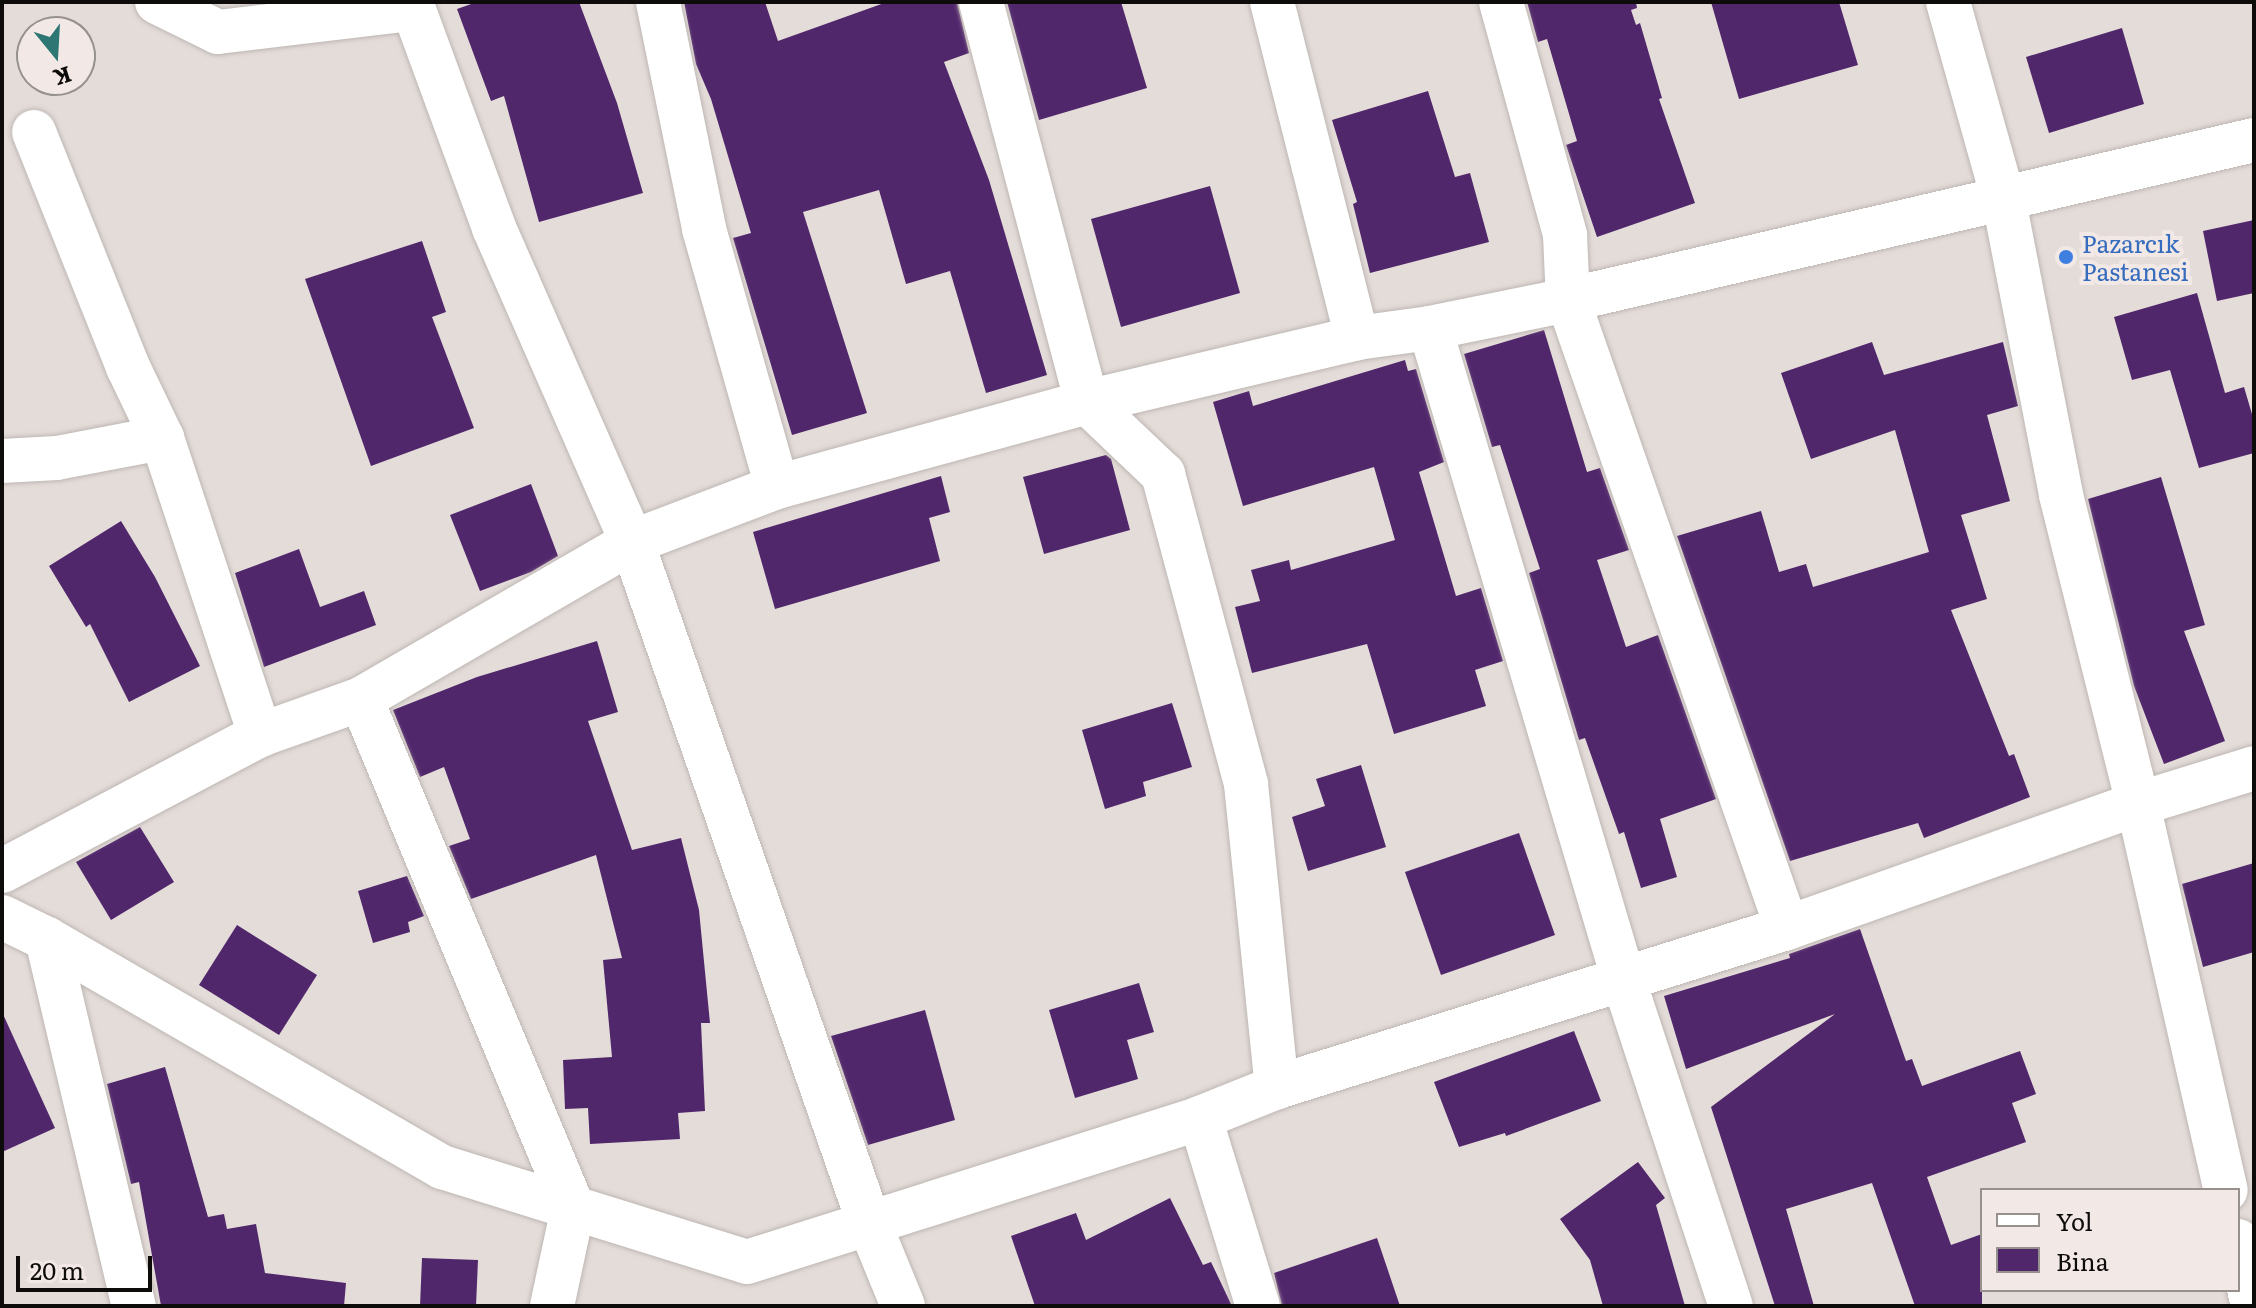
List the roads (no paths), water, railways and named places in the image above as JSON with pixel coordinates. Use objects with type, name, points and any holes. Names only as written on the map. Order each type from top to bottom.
[{"type":"street","points":[[157,2],[218,32],[412,5],[494,228],[632,542],[869,1223],[903,1306]]},
{"type":"street","points":[[658,2],[704,229],[777,487]]},
{"type":"street","points":[[981,2],[1087,402],[1163,474],[1246,784],[1277,1087]]},
{"type":"street","points":[[1272,2],[1357,338]]},
{"type":"street","points":[[1501,2],[1565,235],[1568,300],[1787,928]]},
{"type":"street","points":[[1948,2],[2004,201],[2061,495],[2138,804],[2226,1188]]},
{"type":"street","points":[[34,132],[128,367],[162,438],[260,735]]},
{"type":"street","points":[[2,871],[260,735],[361,699],[632,542],[777,487],[1087,402],[1357,338],[1430,328],[1568,300],[2004,201],[2254,140]]},
{"type":"street","points":[[1430,328],[1624,981],[1731,1306]]},
{"type":"street","points":[[2,461],[57,458],[162,438]]},
{"type":"street","points":[[361,699],[573,1208],[552,1306]]},
{"type":"street","points":[[2,917],[47,939],[442,1167],[747,1262],[1200,1118],[1277,1087],[1787,928],[2138,804],[2254,768]]},
{"type":"street","points":[[47,939],[134,1306]]},
{"type":"street","points":[[1200,1118],[1258,1306]]},
{"type":"street","points":[[2240,1250],[2253,1306]]},
{"type":"place","name":"Pazarcık Pastanesi","points":[[2066,257]]}]
